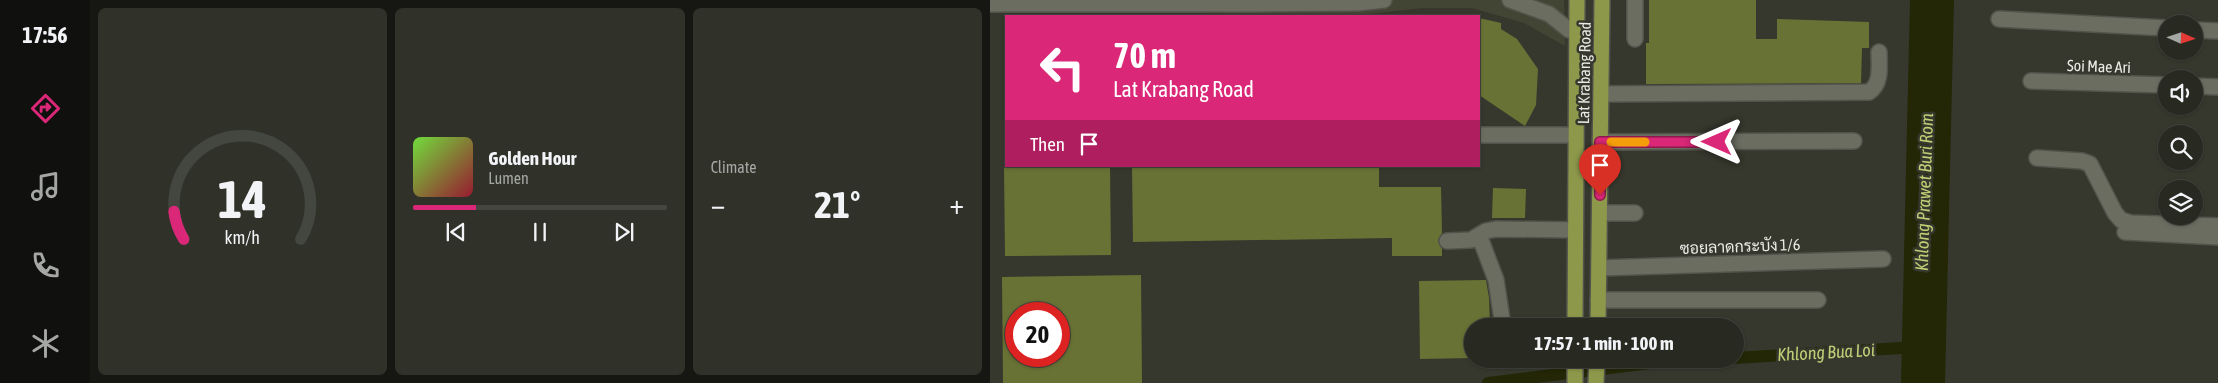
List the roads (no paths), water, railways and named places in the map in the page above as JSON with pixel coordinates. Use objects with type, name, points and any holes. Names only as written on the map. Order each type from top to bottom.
[{"type":"main road","name":"Lat Krabang Road","points":[[1575,318],[1577,0]]},
{"type":"main road","name":"Lat Krabang Road","points":[[1598,318],[1602,0]]},
{"type":"main road","points":[[1576,30],[1602,28]]},
{"type":"main road","points":[[1575,368],[1575,383]]},
{"type":"main road","points":[[1596,383],[1597,368]]},
{"type":"street","points":[[990,4],[1006,2],[1358,3],[1384,0]]},
{"type":"street","points":[[1510,0],[1549,14],[1569,30],[1576,30]]},
{"type":"street","points":[[1635,0],[1635,39]]},
{"type":"street","points":[[1999,19],[2158,28]]},
{"type":"street","points":[[2203,30],[2218,31]]},
{"type":"street","points":[[1601,94],[1869,92],[1876,88],[1878,82],[1879,52]]},
{"type":"street","name":"Soi Mae Ari","points":[[2031,81],[2158,85]]},
{"type":"street","points":[[2203,86],[2218,87]]},
{"type":"street","points":[[1480,135],[1576,135]]},
{"type":"street","points":[[1600,142],[1854,141]]},
{"type":"street","points":[[2037,158],[2090,164],[2115,213],[2121,220],[2131,223],[2218,226]]},
{"type":"street","points":[[1600,213],[1635,213]]},
{"type":"street","points":[[1447,241],[1471,240],[1478,235],[1496,229],[1575,230]]},
{"type":"street","points":[[2125,232],[2218,237]]},
{"type":"street","points":[[1478,235],[1496,280],[1502,318]]},
{"type":"street","name":"ซอยลาดกระบัง 1/6","points":[[1599,268],[1883,260]]},
{"type":"street","points":[[1598,300],[1818,300]]},
{"type":"water","name":"Khlong Prawet Buri Rom","points":[[1910,0],[1954,0],[1945,383],[1901,383]]},
{"type":"waterway","name":"Khlong Bua Loi","points":[[1744,357],[1917,347]]},
{"type":"waterway","name":"Khlong Bua Loi","points":[[1488,383],[1610,368]]}]
